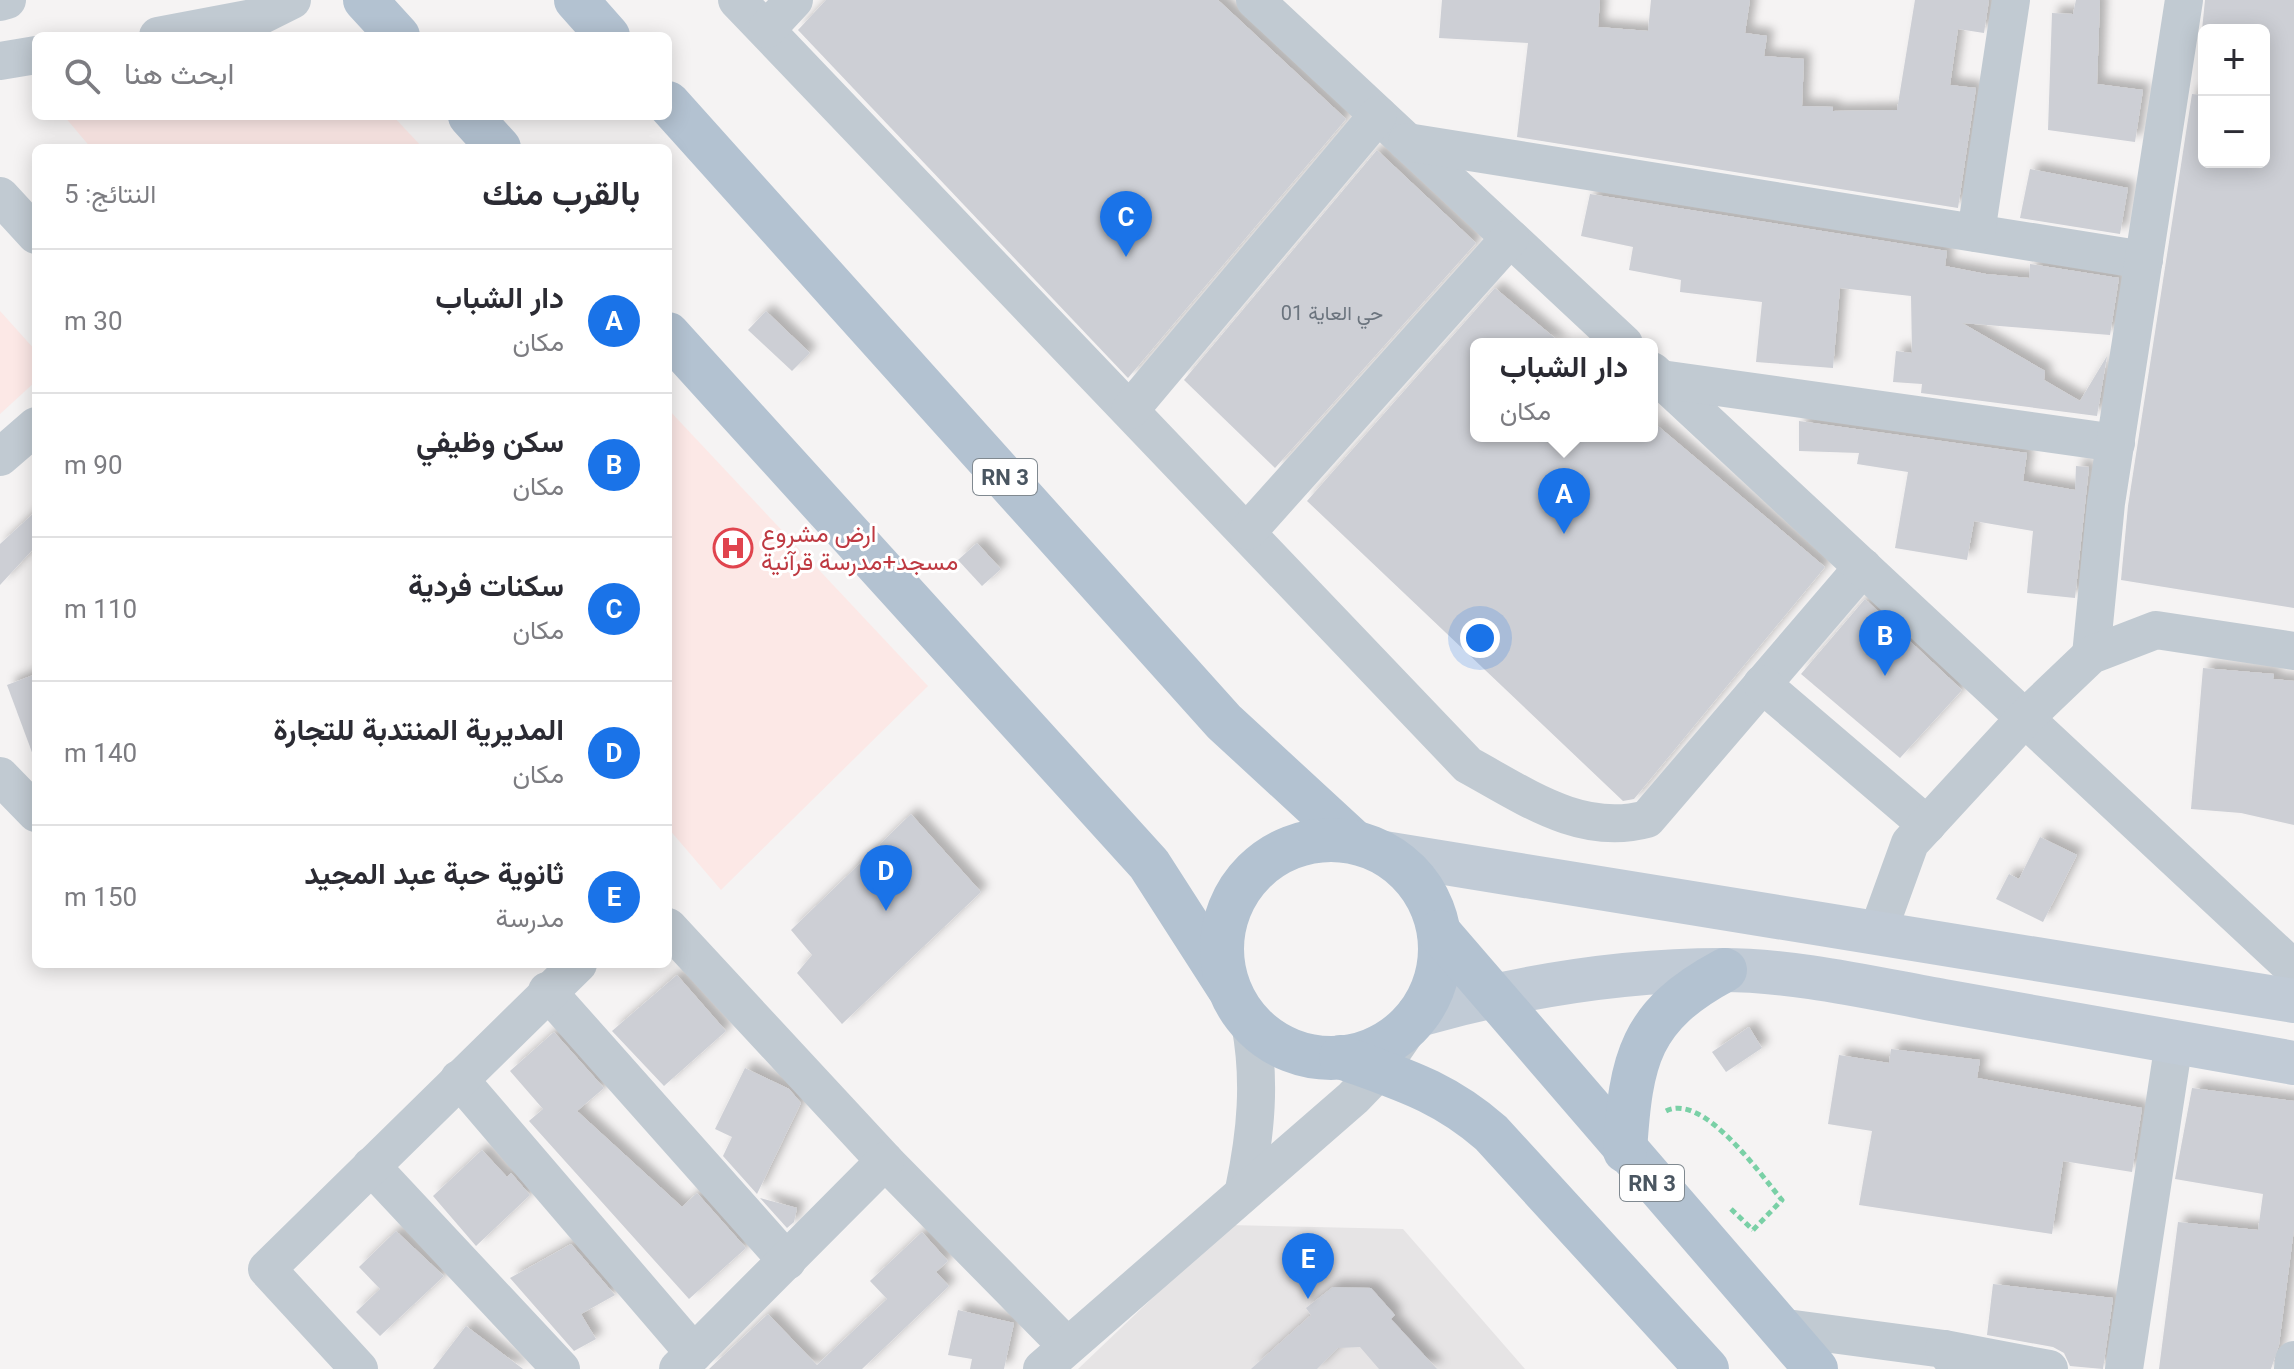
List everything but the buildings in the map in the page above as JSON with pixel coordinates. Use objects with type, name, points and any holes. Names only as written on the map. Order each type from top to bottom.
[{"type":"main road","points":[[365,0],[394,32]]},
{"type":"main road","points":[[576,0],[604,32]]},
{"type":"main road","name":"RN 3","points":[[672,107],[1224,722],[1368,847]]},
{"type":"main road","points":[[474,120],[495,144]]},
{"type":"main road","points":[[672,338],[1149,864],[1250,1023],[1287,1048],[1360,1064],[1448,1099],[1491,1133],[1707,1369]]},
{"type":"main road","points":[[1228,987],[1221,954],[1224,921],[1244,883],[1259,866],[1287,849],[1319,840],[2294,1001]]},
{"type":"main road","points":[[1368,847],[1410,873],[1429,900],[1439,932],[1440,961],[1433,990],[1415,1019]]},
{"type":"main road","name":"RN 3","points":[[1439,932],[1625,1141],[1722,1263],[1816,1369]]},
{"type":"main road","points":[[1625,1141],[1629,1085],[1641,1048],[1662,1015],[1681,997],[1725,970]]},
{"type":"main road","points":[[1360,1064],[1415,1019],[1493,994],[1649,972],[1725,970],[1818,979],[2294,1063]]},
{"type":"street","points":[[0,2],[7,0]]},
{"type":"street","points":[[179,32],[258,17],[292,0]]},
{"type":"street","points":[[737,0],[1248,531],[1468,765],[1562,816],[1620,827],[1647,819],[1863,567]]},
{"type":"street","points":[[767,29],[794,0]]},
{"type":"street","points":[[1255,0],[1618,338]]},
{"type":"street","points":[[1976,233],[2011,0]]},
{"type":"street","points":[[2091,655],[2116,443],[2184,0]]},
{"type":"street","points":[[0,61],[32,56]]},
{"type":"street","points":[[1130,410],[1378,115]]},
{"type":"street","points":[[1407,142],[2144,260]]},
{"type":"street","points":[[0,196],[32,231]]},
{"type":"street","points":[[1248,531],[1510,238]]},
{"type":"street","points":[[1658,375],[2116,443]]},
{"type":"street","points":[[1658,377],[2294,969]]},
{"type":"street","points":[[0,457],[32,429]]},
{"type":"street","points":[[1877,934],[1910,843],[2025,718],[2091,655],[2156,630],[2294,651]]},
{"type":"street","points":[[1762,684],[1927,825]]},
{"type":"street","points":[[0,776],[32,809]]},
{"type":"street","points":[[672,931],[885,1161],[1055,1358],[1244,1190],[1360,1064]]},
{"type":"street","points":[[359,1369],[267,1269],[573,968]]},
{"type":"street","points":[[547,991],[787,1261]]},
{"type":"street","points":[[1244,1190],[1257,1111],[1256,1052],[1250,1023]]},
{"type":"street","points":[[2124,1369],[2174,1042]]},
{"type":"street","points":[[459,1079],[686,1361],[885,1161]]},
{"type":"street","points":[[371,1166],[561,1369]]},
{"type":"street","points":[[1779,1327],[1952,1359],[2049,1369]]},
{"type":"street","points":[[2293,1369],[2294,1360]]},
{"type":"path","points":[[1625,1141],[1673,1107],[1699,1112],[1715,1125],[1782,1200],[1722,1263]]},
{"type":"shaded area","points":[[67,120],[397,120],[419,144],[88,144]]},
{"type":"shaded area","points":[[0,311],[32,347],[32,385],[0,414]]},
{"type":"shaded area","name":"ارض مشروع مسجد+مدرسة قرآنية","points":[[672,413],[928,686],[721,890],[672,833]]},
{"type":"shaded area","points":[[1229,1225],[1403,1229],[1525,1369],[1078,1369]]},
{"type":"place","name":"سكنات فردية","points":[[1126,257]]},
{"type":"place","name":"دار الشباب","points":[[1564,534]]},
{"type":"place","name":"ارض مشروع مسجد+مدرسة قرآنية","points":[[733,548]]},
{"type":"place","name":"سكن وظيفي","points":[[1885,676]]},
{"type":"place","name":"المديرية المنتدبة للتجارة","points":[[886,911]]},
{"type":"place","name":"ثانوية حبة عبد المجيد","points":[[1308,1299]]}]
